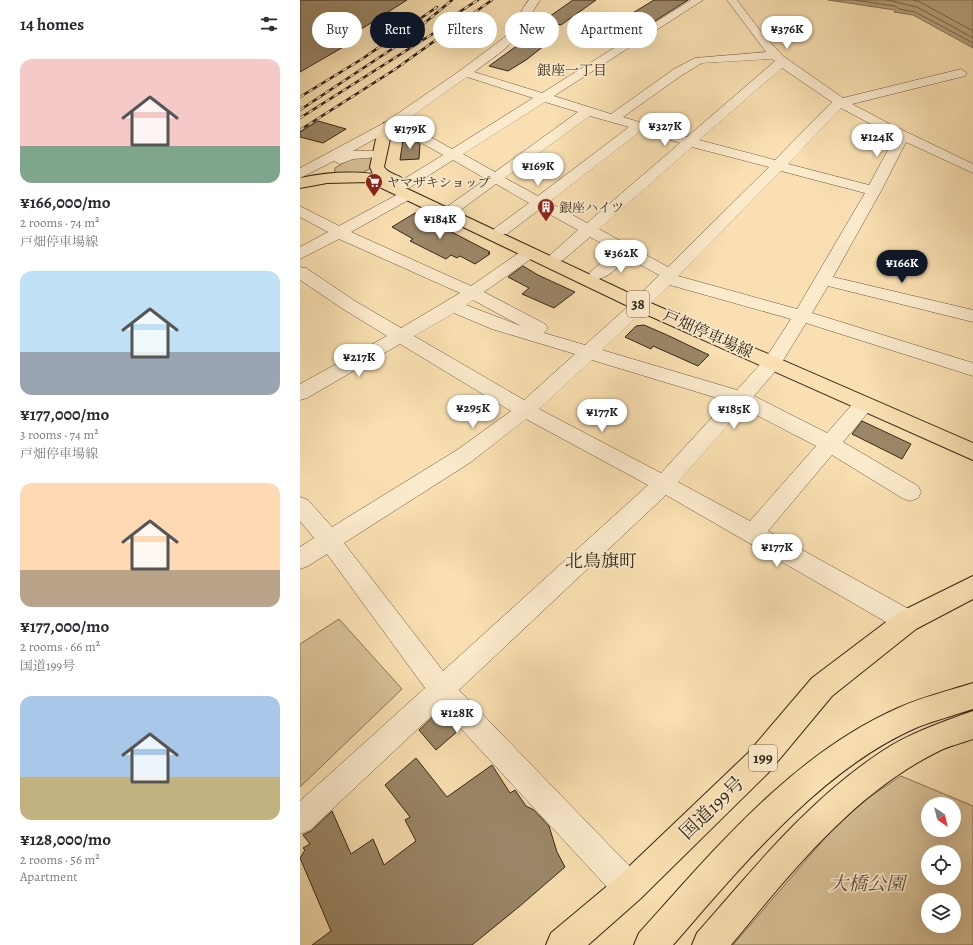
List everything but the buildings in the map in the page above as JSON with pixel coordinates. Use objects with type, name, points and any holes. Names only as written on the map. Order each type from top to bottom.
[{"type":"main road","points":[[376,160],[383,139],[391,124]]},
{"type":"main road","name":"戸畑停車場線","points":[[356,177],[370,173],[376,160]]},
{"type":"main road","name":"戸畑停車場線","points":[[376,160],[382,174],[405,190],[529,253],[775,359],[973,441]]},
{"type":"main road","name":"戸畑停車場線","points":[[300,183],[310,180],[356,177],[372,178],[453,208],[597,276],[643,301]]},
{"type":"main road","name":"戸畑停車場線","points":[[775,359],[864,404],[973,452]]},
{"type":"main road","name":"国道199号","points":[[563,945],[629,888],[758,763],[822,687],[907,620],[973,587]]},
{"type":"main road","points":[[651,945],[772,812],[815,775],[838,758],[873,736],[908,718],[973,696]]},
{"type":"main road","points":[[709,945],[800,841],[862,784],[894,761],[927,743],[973,725]]},
{"type":"street","points":[[300,174],[391,124],[465,73],[509,38],[522,22],[528,8],[535,0]]},
{"type":"street","points":[[300,254],[340,233],[405,190],[451,154],[544,98],[698,0]]},
{"type":"street","points":[[732,0],[748,23],[778,58],[840,103],[902,136],[973,169]]},
{"type":"street","points":[[613,118],[678,72],[699,60],[778,58]]},
{"type":"street","points":[[557,258],[690,142],[778,58]]},
{"type":"street","points":[[300,559],[464,456],[525,410],[643,301],[779,165],[833,107],[840,103],[961,72]]},
{"type":"street","points":[[465,73],[690,142],[874,191]]},
{"type":"street","points":[[453,208],[588,111]]},
{"type":"street","points":[[391,124],[495,178],[627,251],[667,276],[802,316],[973,370]]},
{"type":"street","points":[[501,230],[639,126]]},
{"type":"street","points":[[300,820],[664,484],[741,398],[775,359],[802,316],[874,191],[902,136]]},
{"type":"street","points":[[328,177],[331,166],[339,158],[350,155],[376,160]]},
{"type":"street","points":[[300,211],[340,233],[473,293],[556,337],[589,352]]},
{"type":"street","points":[[597,276],[627,251]]},
{"type":"street","points":[[300,394],[453,306],[529,253]]},
{"type":"street","points":[[300,272],[349,305],[525,410],[664,484],[907,620]]},
{"type":"street","points":[[824,280],[973,316]]},
{"type":"street","points":[[453,306],[498,325],[741,398],[830,444],[910,492]]},
{"type":"street","points":[[752,534],[864,404]]},
{"type":"street","points":[[300,506],[330,541],[441,689],[629,888]]},
{"type":"green space","points":[[376,156],[373,167],[358,175],[334,177],[335,168],[353,157]]},
{"type":"green space","points":[[339,619],[402,689],[300,787],[300,644]]},
{"type":"green space","name":"大橋公園","points":[[901,776],[951,797],[921,797],[921,837],[961,837],[961,801],[973,806],[973,945],[733,945],[825,838],[862,802]]},
{"type":"water","points":[[828,0],[973,0],[973,48],[913,15],[894,12],[895,10]]},
{"type":"railway","points":[[300,110],[398,45],[452,0]]},
{"type":"railway","points":[[459,12],[478,0]]},
{"type":"railway","points":[[300,130],[394,70],[492,0]]},
{"type":"railway","points":[[300,97],[362,59],[437,7]]},
{"type":"railway","points":[[300,118],[433,34]]},
{"type":"place","name":"ヤマザキショップ","points":[[374,197]]},
{"type":"place","name":"銀座ハイツ","points":[[546,222]]},
{"type":"district","name":"銀座一丁目","points":[[572,70]]},
{"type":"district","name":"北鳥旗町","points":[[601,561]]}]
